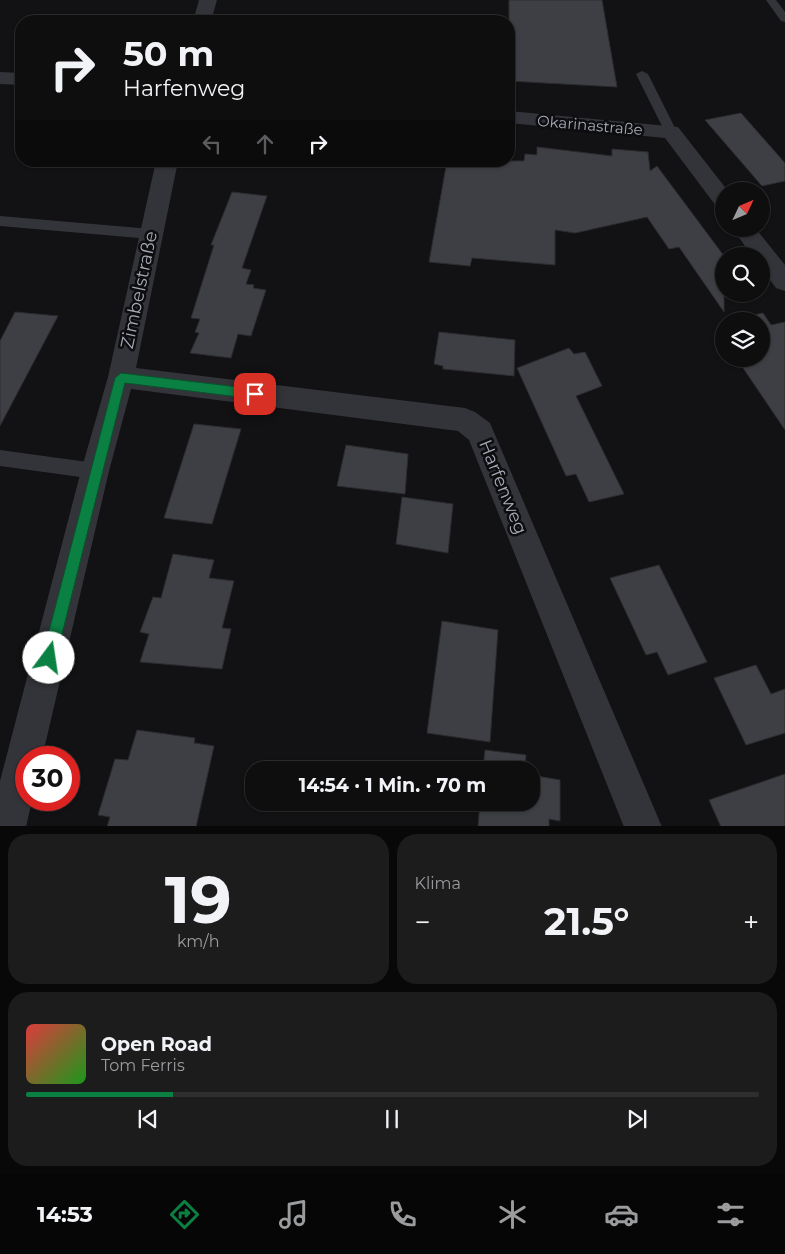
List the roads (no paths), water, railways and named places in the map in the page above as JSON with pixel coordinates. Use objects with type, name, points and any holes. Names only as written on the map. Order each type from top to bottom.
[{"type":"street","points":[[204,15],[208,0]]},
{"type":"street","points":[[0,78],[15,79]]},
{"type":"street","name":"Okarinastraße","points":[[515,118],[671,132]]},
{"type":"street","points":[[671,132],[715,190]]},
{"type":"street","name":"Zimbelstraße","points":[[7,826],[95,471],[121,378],[166,167]]},
{"type":"street","points":[[751,238],[785,282]]},
{"type":"street","name":"Harfenweg","points":[[121,378],[465,420],[480,432],[642,826]]},
{"type":"lane","points":[[771,0],[785,19]]},
{"type":"lane","points":[[642,74],[671,132]]},
{"type":"lane","points":[[0,221],[151,234]]},
{"type":"lane","points":[[0,458],[95,471]]}]
